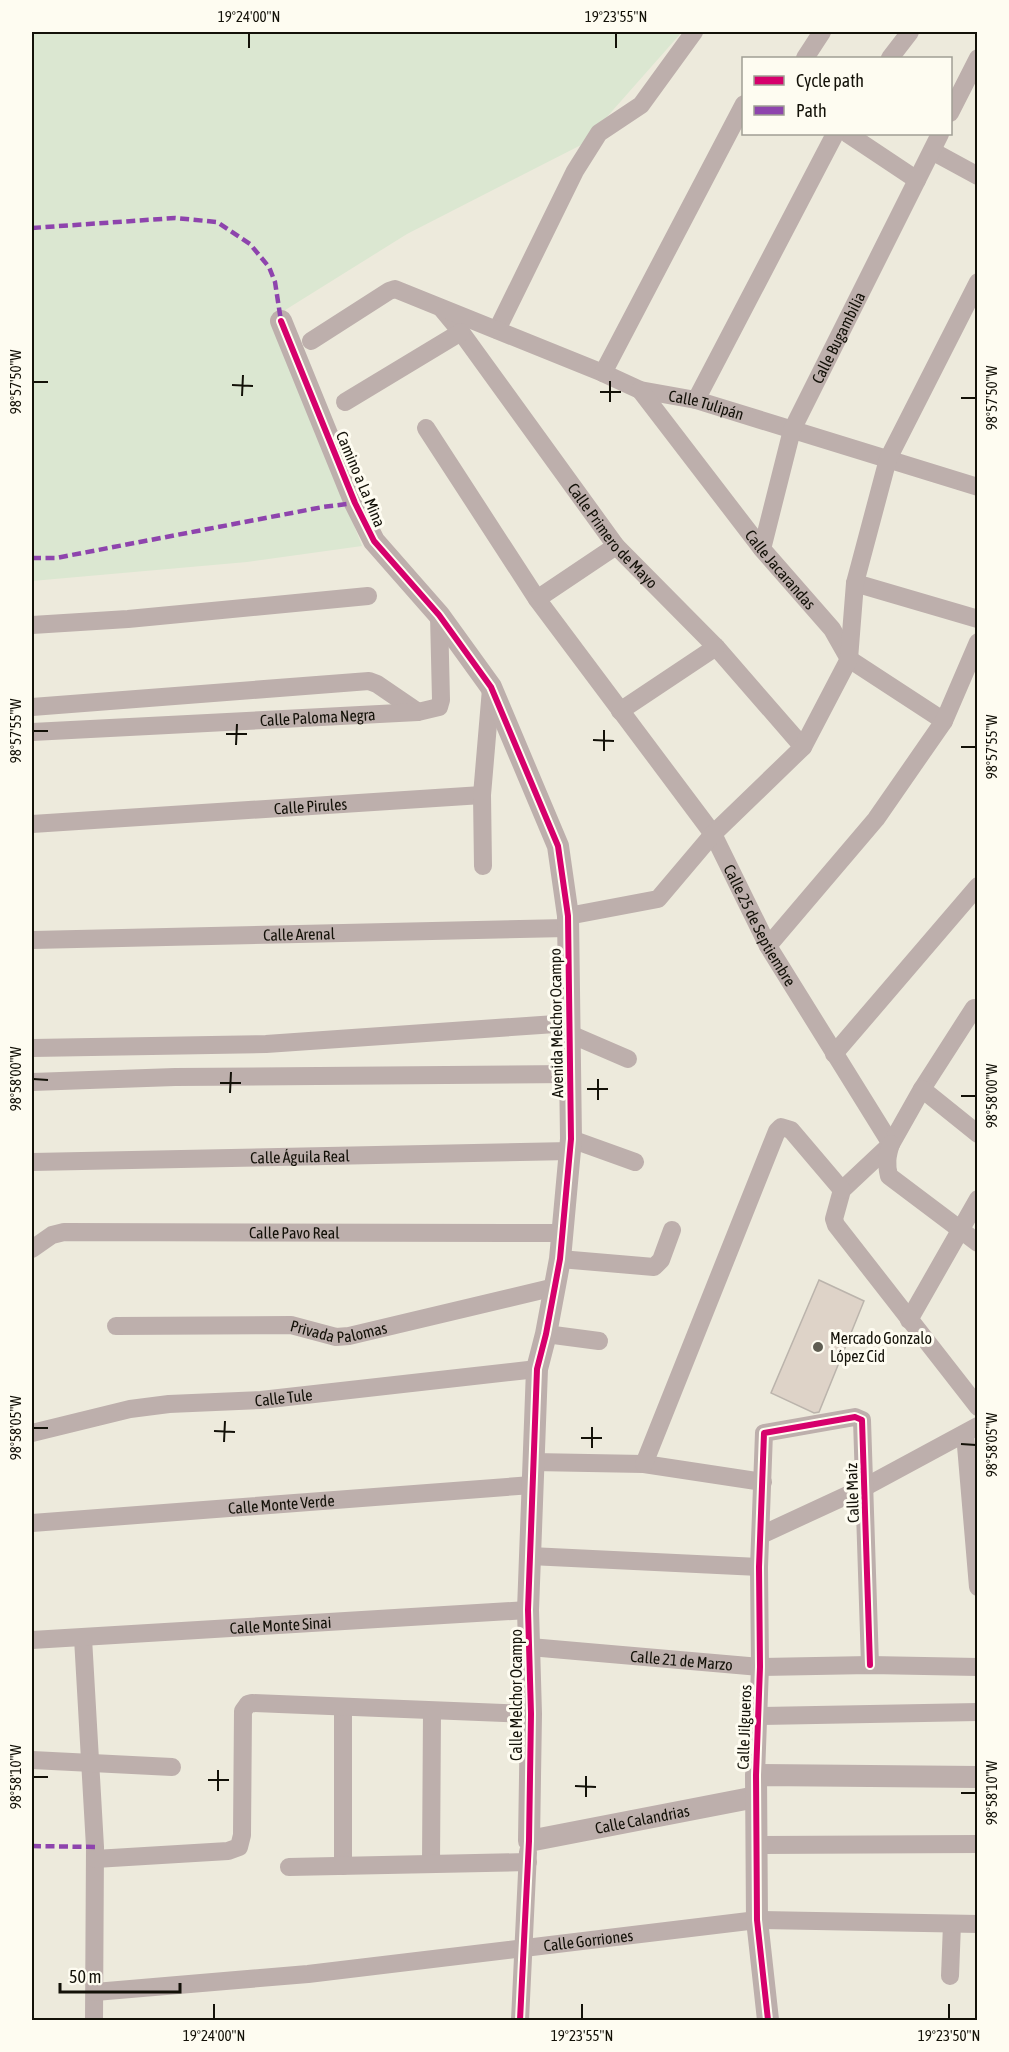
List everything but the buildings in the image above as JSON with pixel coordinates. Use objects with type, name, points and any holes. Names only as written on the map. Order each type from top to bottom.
[{"type":"street","points":[[497,330],[575,171],[599,133],[641,105],[694,32]]},
{"type":"street","points":[[806,57],[822,32]]},
{"type":"street","points":[[891,57],[910,32]]},
{"type":"street","points":[[952,111],[978,58]]},
{"type":"street","points":[[603,372],[742,108]]},
{"type":"street","points":[[696,400],[835,135]]},
{"type":"street","points":[[850,135],[917,180]]},
{"type":"street","name":"Calle Bugambilia","points":[[762,549],[792,430],[940,135]]},
{"type":"street","points":[[932,151],[978,176]]},
{"type":"street","points":[[849,659],[855,583],[888,459],[978,282]]},
{"type":"street","name":"Calle Tulipán","points":[[311,341],[392,290],[441,307],[603,372],[640,390],[696,400],[978,487]]},
{"type":"street","name":"Calle Primero de Mayo","points":[[441,307],[616,546],[716,647],[803,747]]},
{"type":"street","name":"Camino a La Mina","points":[[281,321],[355,502],[374,541],[439,615],[491,687]]},
{"type":"street","points":[[345,402],[461,332]]},
{"type":"street","name":"Calle Jacarandas","points":[[640,390],[762,549],[832,629],[849,659],[944,721]]},
{"type":"street","name":"Calle 25 de Septiembre","points":[[426,428],[537,599],[713,834],[768,946],[891,1144]]},
{"type":"street","points":[[537,599],[616,546]]},
{"type":"street","points":[[855,583],[978,619]]},
{"type":"street","points":[[32,625],[128,619],[368,596]]},
{"type":"street","name":"Calle Paloma Negra","points":[[32,732],[418,712],[436,709],[441,704],[439,615]]},
{"type":"street","points":[[768,946],[876,819],[944,721],[978,642]]},
{"type":"street","points":[[620,711],[716,647]]},
{"type":"street","name":"Calle Arenal","points":[[32,940],[567,922],[650,902],[658,899],[713,834],[803,747],[849,659]]},
{"type":"street","points":[[32,707],[369,681],[418,712]]},
{"type":"street","points":[[483,866],[482,795],[491,687]]},
{"type":"street","name":"Avenida Melchor Ocampo","points":[[491,687],[558,846],[567,922],[571,1145],[560,1259],[537,1369]]},
{"type":"street","name":"Calle Pirules","points":[[32,824],[482,795]]},
{"type":"street","points":[[834,1054],[974,899]]},
{"type":"street","points":[[974,1008],[971,1029],[922,1089],[891,1144],[886,1167],[889,1176],[978,1243]]},
{"type":"street","points":[[32,1048],[266,1044],[570,1029],[628,1059]]},
{"type":"street","points":[[32,1082],[175,1077],[571,1074]]},
{"type":"street","points":[[922,1089],[978,1134]]},
{"type":"street","points":[[644,1464],[775,1135],[781,1127],[791,1130],[843,1191]]},
{"type":"street","points":[[891,1144],[843,1191],[835,1222],[978,1407]]},
{"type":"street","points":[[571,1145],[635,1162]]},
{"type":"street","name":"Calle Águila Real","points":[[32,1162],[571,1145]]},
{"type":"street","points":[[909,1320],[978,1199]]},
{"type":"street","points":[[560,1259],[654,1267],[661,1260],[672,1230]]},
{"type":"street","name":"Calle Pavo Real","points":[[32,1249],[52,1235],[64,1232],[563,1233]]},
{"type":"street","name":"Privada Palomas","points":[[116,1326],[291,1325],[336,1337],[349,1336],[555,1287]]},
{"type":"street","points":[[546,1334],[599,1341]]},
{"type":"street","name":"Calle Tule","points":[[32,1433],[130,1409],[169,1404],[261,1400],[537,1369]]},
{"type":"street","name":"Calle Melchor Ocampo","points":[[520,2020],[528,1852],[531,1714],[528,1610],[537,1369]]},
{"type":"street","name":"Calle Maíz","points":[[764,1433],[860,1418],[863,1422],[870,1665]]},
{"type":"street","points":[[760,1535],[865,1487],[971,1430],[978,1587]]},
{"type":"street","name":"Calle Jilgueros","points":[[764,1433],[759,1568],[760,1667],[756,1786],[757,1920],[768,2020]]},
{"type":"street","points":[[533,1462],[644,1464],[762,1482]]},
{"type":"street","name":"Calle Monte Verde","points":[[32,1523],[532,1485]]},
{"type":"street","points":[[530,1556],[759,1568]]},
{"type":"street","name":"Calle Monte Sinai","points":[[32,1640],[528,1610]]},
{"type":"street","points":[[83,1638],[95,1859],[94,2020]]},
{"type":"street","name":"Calle 21 de Marzo","points":[[530,1647],[760,1667],[870,1665],[978,1667]]},
{"type":"street","points":[[95,1859],[228,1851],[239,1847],[242,1835],[243,1715],[245,1707],[252,1703],[531,1714]]},
{"type":"street","points":[[343,1708],[343,1866]]},
{"type":"street","points":[[431,1864],[432,1711]]},
{"type":"street","points":[[758,1716],[978,1712]]},
{"type":"street","points":[[32,1760],[172,1767]]},
{"type":"street","name":"Calle Calandrias","points":[[289,1867],[431,1864],[528,1852],[756,1786],[978,1777]]},
{"type":"street","points":[[757,1845],[978,1844]]},
{"type":"street","name":"Calle Gorriones","points":[[95,1992],[308,1974],[523,1950],[757,1920],[978,1924]]},
{"type":"street","points":[[950,1976],[952,1924]]},
{"type":"green space","points":[[32,32],[682,32],[583,144],[407,234],[274,317],[362,546],[247,562],[32,581]]},
{"type":"marked path","points":[[32,228],[175,218],[217,222],[250,244],[269,267],[275,282],[281,321]]},
{"type":"marked path","points":[[32,558],[56,558],[323,507],[355,503]]},
{"type":"marked path","points":[[32,1846],[95,1847]]},
{"type":"cycle path","points":[[281,321],[355,503],[374,541],[439,615],[491,687],[558,846],[568,916],[571,1139],[560,1259],[537,1369],[528,1610],[531,1714],[529,1841],[520,2020]]},
{"type":"cycle path","points":[[768,2020],[757,1920],[756,1775],[760,1667],[759,1567],[764,1433],[855,1417],[862,1420],[870,1665]]},
{"type":"place","name":"Mercado Gonzalo López Cid","points":[[818,1347]]}]
